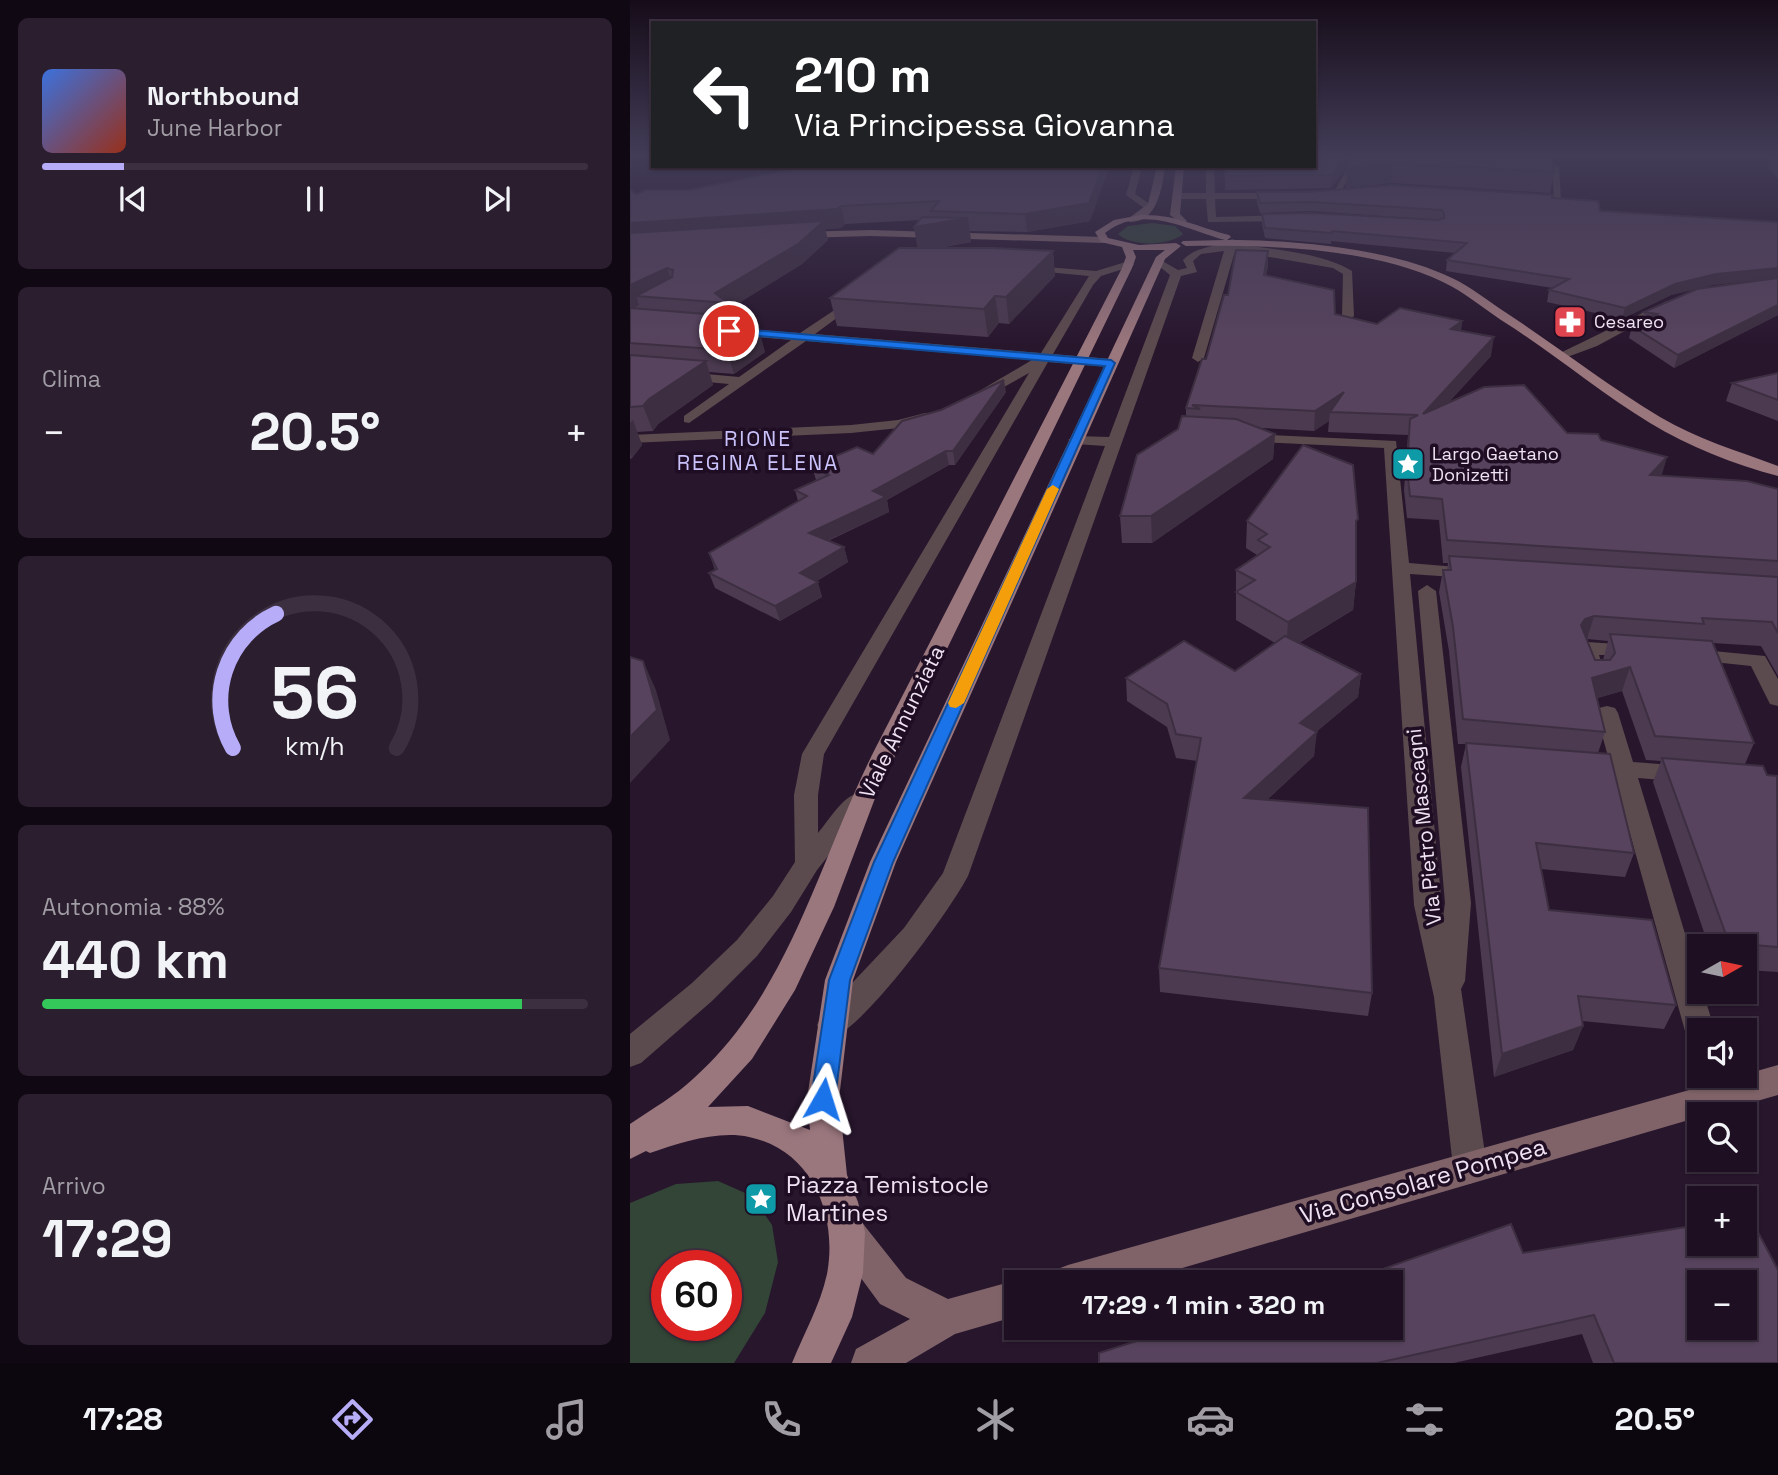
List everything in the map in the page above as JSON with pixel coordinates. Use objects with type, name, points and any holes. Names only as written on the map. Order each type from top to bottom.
[{"type":"main road","points":[[999,236],[1062,234],[1104,228],[1137,218]]},
{"type":"main road","points":[[1178,218],[1202,230],[1226,237],[1330,245],[1424,266],[1451,275],[1480,290],[1519,318],[1524,328]]},
{"type":"main road","points":[[1132,220],[1182,221]]},
{"type":"main road","points":[[1104,228],[1100,236],[1128,255],[1181,244],[1232,244],[1338,250],[1424,271],[1460,287],[1507,320],[1524,328],[1635,407],[1672,429],[1722,452],[1778,471]]},
{"type":"main road","name":"Viale Annunziata","points":[[811,1363],[833,1317],[845,1273],[848,1232],[841,1202],[830,1175],[823,1099],[839,980],[883,862],[1159,262],[1166,252],[1196,239],[1202,230]]},
{"type":"main road","points":[[789,236],[859,233],[1104,240]]},
{"type":"main road","name":"Viale Annunziata","points":[[630,1144],[713,1082],[766,1017],[839,862],[865,793],[1082,361],[1128,255]]},
{"type":"main road","name":"Via Consolare Pompea","points":[[1757,1082],[1778,1080]]},
{"type":"main road","name":"Via Consolare Pompea","points":[[1113,1270],[1469,1167],[1710,1088]]},
{"type":"main road","name":"Viale Annunziata","points":[[630,1144],[691,1123],[748,1121],[796,1139],[830,1175]]},
{"type":"main road","points":[[848,1232],[893,1292],[947,1318]]},
{"type":"main road","points":[[870,1363],[947,1318],[1004,1302]]},
{"type":"street","points":[[1211,218],[1211,220],[1298,218]]},
{"type":"street","points":[[1198,358],[1232,244]]},
{"type":"street","points":[[1159,262],[1176,274],[1193,270],[1188,260],[1197,250],[1232,244],[1343,268],[1348,273],[1348,316]]},
{"type":"street","points":[[808,863],[804,802],[805,782],[813,754],[1088,283],[1097,274],[1128,255]]},
{"type":"street","points":[[1017,267],[1097,274]]},
{"type":"street","points":[[832,1025],[918,933],[936,910],[955,876],[1176,274]]},
{"type":"street","points":[[689,419],[867,290]]},
{"type":"street","points":[[1562,355],[1593,343],[1683,298]]},
{"type":"street","points":[[723,330],[1111,363]]},
{"type":"street","points":[[962,403],[1046,358]]},
{"type":"street","points":[[630,371],[742,381]]},
{"type":"street","points":[[630,439],[871,428],[937,414]]},
{"type":"street","name":"Via Pietro Mascagni","points":[[1238,437],[1391,444],[1427,905],[1449,997],[1469,1167]]},
{"type":"street","points":[[1075,440],[1113,442]]},
{"type":"street","points":[[1402,568],[1485,573]]},
{"type":"street","points":[[1427,591],[1458,902],[1449,997]]},
{"type":"street","points":[[1595,676],[1587,648],[1758,660],[1778,699]]},
{"type":"street","points":[[1607,713],[1696,1018]]},
{"type":"street","points":[[1444,755],[1471,757]]},
{"type":"street","points":[[1568,765],[1713,776]]},
{"type":"street","points":[[630,1053],[702,992],[747,948],[782,904],[808,863],[865,793]]},
{"type":"green space","points":[[1152,223],[1175,226],[1183,234],[1160,243],[1141,243],[1118,234],[1128,226]]},
{"type":"green space","points":[[718,1181],[752,1196],[772,1225],[778,1262],[765,1313],[734,1363],[630,1363],[630,1203],[676,1184]]},
{"type":"building","points":[[630,218],[710,218],[630,223]]},
{"type":"building","points":[[922,218],[968,218],[914,227]]},
{"type":"building","points":[[1263,218],[1707,218],[1778,222],[1778,268],[1716,274],[1675,284],[1625,308],[1549,290],[1569,279],[1447,260],[1467,243],[1265,228]]},
{"type":"building","points":[[824,221],[798,244],[715,293],[728,303],[636,296],[672,277],[673,270],[667,268],[630,285],[630,233]]},
{"type":"building","points":[[899,248],[1053,251],[1006,297],[995,296],[984,309],[830,298]]},
{"type":"building","points":[[1236,250],[1268,251],[1264,275],[1334,290],[1335,314],[1377,324],[1400,308],[1462,321],[1451,329],[1494,337],[1423,414],[1484,387],[1524,385],[1567,433],[1598,434],[1601,440],[1667,457],[1650,475],[1747,481],[1778,489],[1778,561],[1447,540],[1442,499],[1410,496],[1407,469],[1410,419],[1418,415],[1330,412],[1344,392],[1315,411],[1192,405],[1200,409],[1186,408],[1202,359],[1206,359],[1224,295],[1228,295]]},
{"type":"building","points":[[1778,278],[1778,305],[1678,355],[1632,326],[1657,314],[1644,312],[1697,289]]},
{"type":"building","points":[[630,308],[744,317],[759,329],[727,350],[630,343]]},
{"type":"building","points":[[630,355],[706,361],[649,399],[643,406],[630,407]]},
{"type":"building","points":[[1778,373],[1778,400],[1732,383]]},
{"type":"building","points":[[1004,380],[953,451],[946,451],[873,491],[886,497],[809,533],[844,547],[800,573],[818,582],[775,606],[709,573],[717,569],[709,553],[807,496],[795,490],[829,475],[812,466],[857,447],[873,454],[902,421],[941,410]]},
{"type":"building","points":[[1182,416],[1236,419],[1275,434],[1151,516],[1120,516],[1137,455],[1178,429]]},
{"type":"building","points":[[1303,445],[1353,465],[1358,519],[1356,582],[1288,622],[1236,592],[1255,580],[1236,570],[1270,547],[1258,540],[1267,534],[1247,521]]},
{"type":"building","points":[[1449,556],[1778,577],[1778,633],[1772,622],[1702,618],[1704,624],[1594,616],[1585,619],[1581,625],[1595,660],[1610,660],[1615,653],[1610,634],[1712,641],[1754,743],[1655,736],[1630,667],[1592,678],[1605,732],[1463,719],[1453,627],[1443,570],[1451,570]]},
{"type":"building","points":[[1285,636],[1361,674],[1300,723],[1317,732],[1244,798],[1368,808],[1372,993],[1159,968],[1201,738],[1176,734],[1167,704],[1126,678],[1184,641],[1235,671]]},
{"type":"building","points":[[630,657],[643,661],[657,710],[630,737]]},
{"type":"building","points":[[1466,743],[1610,754],[1634,853],[1536,843],[1549,910],[1652,920],[1676,1005],[1578,996],[1583,1026],[1502,1054]]},
{"type":"building","points":[[1662,758],[1763,766],[1767,775],[1777,776],[1778,947],[1757,945],[1757,934],[1726,934]]},
{"type":"building","points":[[1511,1224],[1523,1253],[1687,1227],[1687,1256],[1757,1256],[1757,1230],[1778,1270],[1778,1363],[1614,1363],[1594,1315],[1377,1363],[1099,1363],[1099,1353],[1140,1340],[1403,1340],[1403,1270],[1380,1270]]},
{"type":"slow traffic","points":[[956,703],[1053,489]]},
{"type":"place","name":"Cesareo","points":[[1570,322]]},
{"type":"place","name":"Largo Gaetano Donizetti","points":[[1408,464]]},
{"type":"place","name":"Piazza Temistocle Martines","points":[[761,1199]]},
{"type":"district","name":"RIONE REGINA ELENA","points":[[758,451]]},
{"type":"route","points":[[729,331],[1111,363],[883,862],[839,980],[823,1099]]}]
